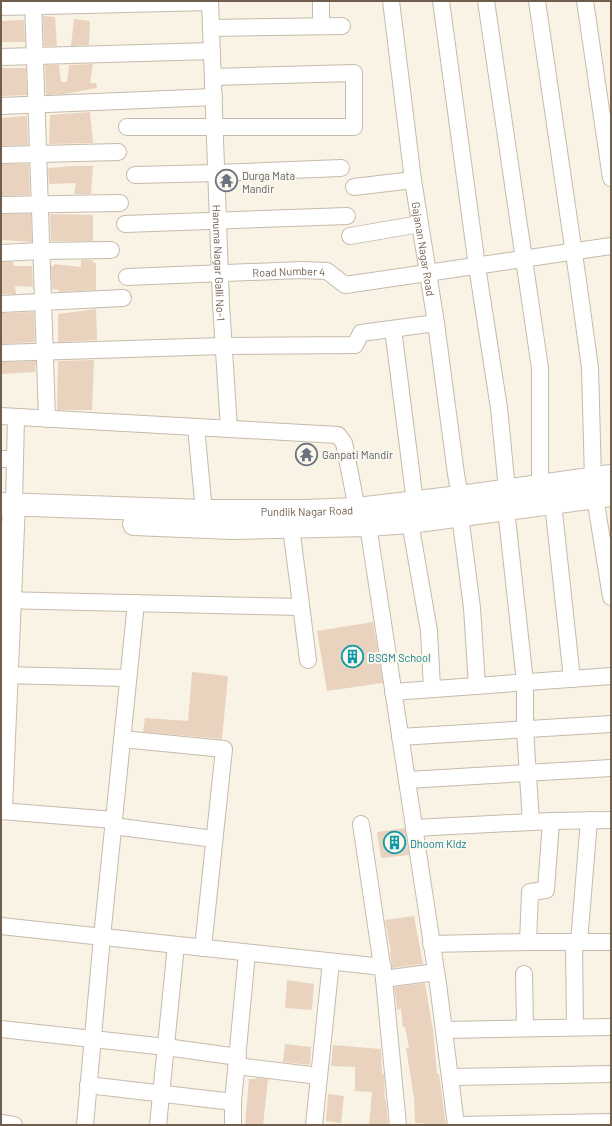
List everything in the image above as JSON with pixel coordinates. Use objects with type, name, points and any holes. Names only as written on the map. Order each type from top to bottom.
[{"type":"main road","name":"Pundlik Nagar Road","points":[[506,500],[540,486],[603,487]]},
{"type":"main road","name":"Pundlik Nagar Road","points":[[7,511],[232,528],[292,527],[506,500],[553,503],[603,487]]},
{"type":"main road","name":"Pundlik Nagar Road","points":[[7,511],[306,511],[362,517]]},
{"type":"main road","points":[[1,809],[7,511]]},
{"type":"street","points":[[1,7],[33,3],[210,1]]},
{"type":"street","name":"Hanuma Nagar Galli No-1","points":[[210,1],[223,346],[229,429]]},
{"type":"street","points":[[321,1],[321,26]]},
{"type":"street","name":"Gajanan Nagar Road","points":[[391,1],[413,180],[436,323],[460,506],[472,608],[477,686]]},
{"type":"street","points":[[441,1],[477,266],[499,408],[506,500],[525,682],[525,730],[531,822]]},
{"type":"street","points":[[486,1],[540,368],[540,486]]},
{"type":"street","points":[[537,1],[590,368],[603,487],[611,597]]},
{"type":"street","points":[[585,1],[611,178]]},
{"type":"street","points":[[33,3],[39,204],[48,419]]},
{"type":"street","points":[[211,28],[342,26]]},
{"type":"street","points":[[1,57],[212,51]]},
{"type":"street","points":[[127,127],[354,127],[354,74],[213,78]]},
{"type":"street","points":[[1,106],[214,97]]},
{"type":"street","points":[[1,155],[118,152]]},
{"type":"street","points":[[135,175],[341,168]]},
{"type":"street","points":[[354,187],[413,180]]},
{"type":"street","points":[[1,205],[120,203]]},
{"type":"street","points":[[125,224],[347,216]]},
{"type":"street","points":[[350,236],[420,224]]},
{"type":"street","name":"Road Number 4","points":[[127,277],[301,270],[327,271],[345,285],[611,246]]},
{"type":"street","points":[[1,253],[111,250]]},
{"type":"street","points":[[1,304],[123,298]]},
{"type":"street","points":[[1,353],[223,346],[355,345],[361,333],[436,323]]},
{"type":"street","points":[[393,329],[412,512],[429,631],[432,688]]},
{"type":"street","points":[[7,511],[8,416],[338,435],[344,443],[362,517],[393,692],[436,972],[456,1125],[611,1122]]},
{"type":"street","points":[[196,427],[204,511]]},
{"type":"street","points":[[553,503],[572,679]]},
{"type":"street","points":[[292,527],[308,660]]},
{"type":"street","points":[[5,600],[301,607]]},
{"type":"street","points":[[84,1125],[136,603]]},
{"type":"street","points":[[4,675],[128,678]]},
{"type":"street","points":[[393,692],[611,676]]},
{"type":"street","points":[[400,737],[611,724]]},
{"type":"street","points":[[122,739],[224,749],[203,948]]},
{"type":"street","points":[[407,780],[611,768]]},
{"type":"street","points":[[1,809],[114,823],[214,838]]},
{"type":"street","points":[[575,1027],[577,942],[589,820]]},
{"type":"street","points":[[414,828],[551,821],[611,820]]},
{"type":"street","points":[[528,942],[530,892],[546,890],[551,821]]},
{"type":"street","points":[[361,824],[384,973],[398,1125]]},
{"type":"street","points":[[1,926],[331,962],[384,973],[436,972]]},
{"type":"street","points":[[431,944],[611,942]]},
{"type":"street","points":[[158,1125],[176,945]]},
{"type":"street","points":[[233,1125],[233,1102],[247,953]]},
{"type":"street","points":[[318,1124],[319,1076],[331,962]]},
{"type":"street","points":[[524,974],[526,1028]]},
{"type":"street","points":[[444,1030],[611,1027]]},
{"type":"street","points":[[1,1029],[166,1047],[319,1076]]},
{"type":"street","points":[[450,1077],[611,1074]]},
{"type":"street","points":[[88,1085],[233,1102]]},
{"type":"street","points":[[1,1123],[14,1125]]},
{"type":"building","points":[[43,16],[55,17],[57,46],[44,46]]},
{"type":"building","points":[[74,19],[90,21],[89,45],[71,46]]},
{"type":"building","points":[[24,20],[25,42],[1,42],[1,21]]},
{"type":"building","points":[[93,64],[90,83],[96,83],[97,88],[65,94],[46,95],[45,65],[59,65],[61,82],[67,82],[69,65]]},
{"type":"building","points":[[1,68],[26,68],[27,95],[1,96]]},
{"type":"building","points":[[90,112],[93,143],[49,144],[50,115]]},
{"type":"building","points":[[27,116],[28,145],[1,146],[1,118]]},
{"type":"building","points":[[1,164],[29,164],[30,195],[1,196]]},
{"type":"building","points":[[93,166],[91,194],[74,194],[76,183],[49,184],[48,168]]},
{"type":"building","points":[[1,214],[31,214],[32,242],[1,240]]},
{"type":"building","points":[[50,214],[93,215],[93,241],[51,241]]},
{"type":"building","points":[[81,260],[93,260],[93,263],[96,263],[96,290],[59,292],[59,290],[52,289],[51,266],[54,266],[54,264],[81,267]]},
{"type":"building","points":[[1,262],[13,262],[14,266],[32,266],[33,287],[15,286],[16,294],[1,294]]},
{"type":"building","points":[[96,309],[97,340],[58,342],[58,314]]},
{"type":"building","points":[[34,312],[35,342],[1,344],[1,313]]},
{"type":"building","points":[[94,360],[92,410],[57,410],[58,361]]},
{"type":"building","points":[[36,361],[35,372],[1,374],[1,362]]},
{"type":"building","name":"BSGM School","points":[[373,622],[383,683],[327,691],[317,631]]},
{"type":"building","points":[[192,672],[228,676],[222,739],[143,732],[145,718],[188,721]]},
{"type":"building","name":"Dhoom Kidz","points":[[405,828],[409,855],[381,858],[377,832]]},
{"type":"building","points":[[414,916],[423,964],[392,968],[391,952],[385,920]]},
{"type":"building","points":[[287,980],[314,984],[312,1010],[285,1008]]},
{"type":"building","points":[[425,983],[433,1030],[437,1074],[439,1074],[446,1125],[415,1123],[414,1098],[406,1048],[409,1048],[405,1027],[403,1027],[401,1009],[397,1010],[394,987]]},
{"type":"building","points":[[285,1044],[311,1047],[310,1065],[283,1062]]},
{"type":"building","points":[[333,1045],[381,1049],[382,1074],[384,1074],[388,1125],[369,1125],[372,1092],[355,1091],[355,1067],[331,1066]]},
{"type":"building","points":[[249,1079],[268,1079],[263,1125],[245,1125]]},
{"type":"building","points":[[328,1094],[344,1096],[341,1123],[326,1121]]},
{"type":"place","name":"Durga Mata Mandir","points":[[227,181]]},
{"type":"place","name":"Ganpati Mandir","points":[[306,454]]},
{"type":"place","name":"BSGM School","points":[[353,657]]},
{"type":"place","name":"Dhoom Kidz","points":[[394,843]]}]
